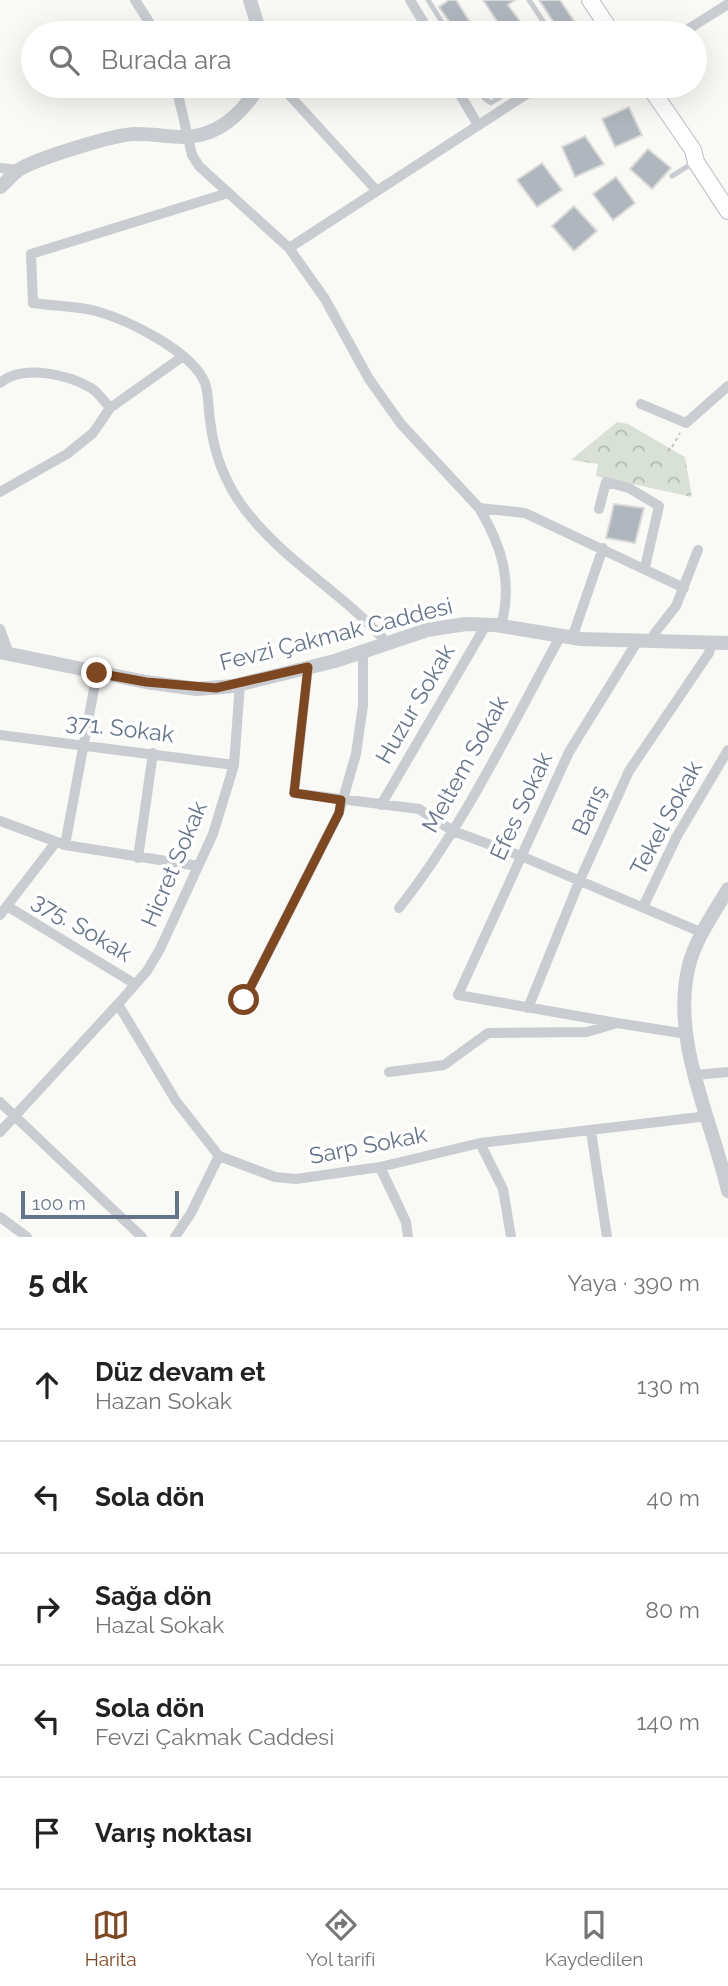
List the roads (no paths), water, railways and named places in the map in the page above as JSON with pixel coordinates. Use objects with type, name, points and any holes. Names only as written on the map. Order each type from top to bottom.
[{"type":"main road","points":[[579,0],[594,21]]},
{"type":"main road","points":[[590,0],[604,21]]},
{"type":"main road","points":[[644,98],[684,154],[696,162]]},
{"type":"main road","points":[[658,98],[693,150],[696,162],[728,211]]},
{"type":"street","points":[[135,0],[148,21]]},
{"type":"street","points":[[250,0],[256,21]]},
{"type":"street","points":[[410,0],[423,21]]},
{"type":"street","points":[[701,21],[728,4]]},
{"type":"street","points":[[179,98],[190,136],[192,155],[199,166],[289,248],[325,299],[369,379],[401,424],[479,508],[501,551],[508,580],[493,625]]},
{"type":"street","points":[[0,187],[20,170],[100,141],[133,134],[190,136],[213,131],[232,120],[252,98]]},
{"type":"street","points":[[292,98],[377,191]]},
{"type":"street","points":[[462,98],[478,125]]},
{"type":"street","points":[[289,248],[520,98]]},
{"type":"street","points":[[0,168],[20,170]]},
{"type":"street","points":[[228,193],[31,254],[33,303],[95,310],[154,337],[182,356],[199,373],[206,385],[218,461],[232,489],[251,517],[309,574],[370,623],[387,643]]},
{"type":"street","points":[[0,492],[67,454],[93,433],[110,408],[182,356]]},
{"type":"street","points":[[0,383],[8,377],[32,372],[69,379],[93,388],[110,408]]},
{"type":"street","points":[[641,404],[685,423],[728,386]]},
{"type":"street","points":[[599,509],[606,482],[629,488],[659,506],[645,567]]},
{"type":"street","points":[[479,508],[525,513],[645,567],[684,588]]},
{"type":"street","name":"Meltem Sokak","points":[[399,908],[453,831],[566,637],[603,548]]},
{"type":"street","points":[[653,642],[654,634],[676,606],[698,550]]},
{"type":"street","name":"Fevzi Çakmak Caddesi","points":[[4,653],[97,673],[197,689],[240,684],[308,667],[444,627],[493,625],[566,637],[637,642],[728,643]]},
{"type":"street","name":"Huzur Sokak","points":[[382,805],[493,625]]},
{"type":"street","points":[[0,629],[4,653]]},
{"type":"street","name":"Efes Sokak","points":[[528,1008],[458,996],[569,752],[637,642]]},
{"type":"street","name":"Barış","points":[[528,1008],[579,882],[629,771],[709,653],[712,643]]},
{"type":"street","points":[[244,1000],[339,813],[356,754],[363,705],[363,651]]},
{"type":"street","points":[[308,667],[294,793],[419,809],[453,831],[521,856],[703,933]]},
{"type":"street","points":[[4,910],[60,844],[85,744],[97,673]]},
{"type":"street","name":"Hicret Sokak","points":[[0,1132],[13,1114],[118,1004],[160,949],[213,834],[234,765],[240,684]]},
{"type":"street","name":"371. Sokak","points":[[0,735],[234,765]]},
{"type":"street","name":"Tekel Sokak","points":[[643,907],[677,836],[728,750]]},
{"type":"street","points":[[138,858],[153,753]]},
{"type":"street","points":[[0,821],[60,844],[198,866]]},
{"type":"street","points":[[728,889],[689,964],[684,994],[687,1034],[696,1075],[728,1191]]},
{"type":"street","name":"375. Sokak","points":[[4,910],[135,984]]},
{"type":"street","name":"Sarp Sokak","points":[[118,1004],[176,1101],[219,1156],[257,1172],[296,1180],[380,1167],[480,1143],[708,1116]]},
{"type":"street","points":[[528,1008],[687,1034]]},
{"type":"street","points":[[389,1072],[444,1065],[488,1033],[587,1032],[617,1023]]},
{"type":"street","points":[[696,1075],[728,1072]]},
{"type":"street","points":[[0,1102],[142,1237]]},
{"type":"street","points":[[591,1131],[607,1237]]},
{"type":"street","points":[[480,1143],[503,1189],[511,1237]]},
{"type":"street","points":[[175,1237],[191,1213],[219,1156]]},
{"type":"street","points":[[380,1167],[406,1222],[408,1237]]},
{"type":"street","points":[[0,1217],[27,1237]]},
{"type":"lane","points":[[428,0],[441,21]]},
{"type":"lane","points":[[529,0],[543,21]]},
{"type":"lane","points":[[484,98],[491,103],[499,98]]},
{"type":"lane","points":[[671,176],[696,162]]}]
